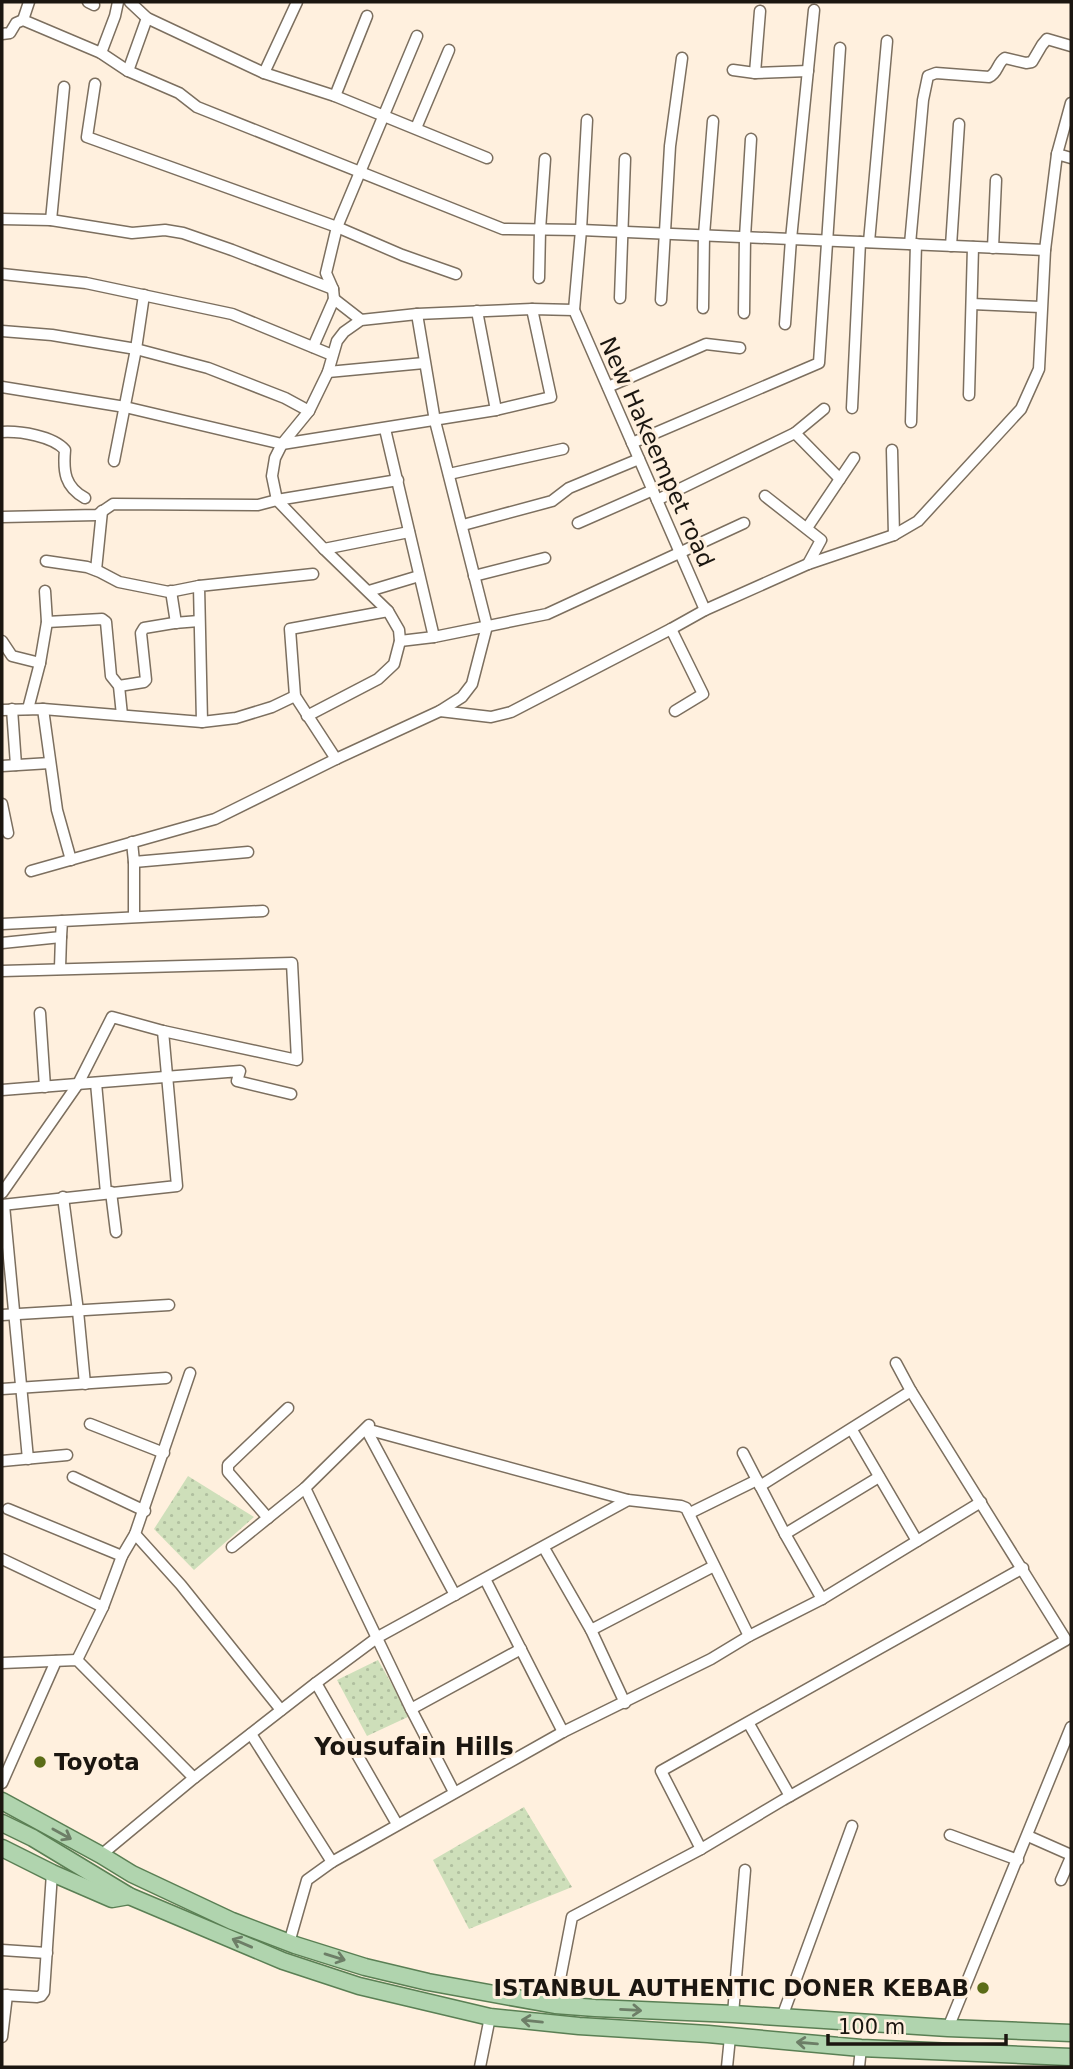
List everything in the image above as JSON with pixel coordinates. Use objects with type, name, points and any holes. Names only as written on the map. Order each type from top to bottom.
[{"type":"main road","points":[[2,1801],[132,1874],[207,1909],[289,1943],[365,1967],[428,1982],[555,2005],[1071,2033]]},
{"type":"main road","points":[[2,1823],[33,1838],[129,1896],[283,1961],[359,1986],[491,2017],[861,2048],[1071,2057]]},
{"type":"main road","points":[[2,1848],[112,1899],[129,1896]]},
{"type":"street","points":[[23,20],[29,2]]},
{"type":"street","points":[[101,54],[118,2]]},
{"type":"street","points":[[130,2],[147,18],[264,73],[335,96],[487,158]]},
{"type":"street","points":[[264,73],[297,2]]},
{"type":"street","points":[[785,324],[814,10]]},
{"type":"street","points":[[755,73],[760,11]]},
{"type":"street","points":[[335,96],[367,16]]},
{"type":"street","points":[[128,71],[147,18]]},
{"type":"street","points":[[2,34],[10,33],[16,23],[23,20],[101,54],[128,71],[179,93],[197,107],[503,229],[665,233],[1045,250]]},
{"type":"street","points":[[306,714],[378,680],[394,664],[400,641],[399,630],[369,592],[275,500],[272,476],[278,443],[306,409],[328,372],[323,351],[336,298],[326,273],[337,227],[417,36]]},
{"type":"street","points":[[911,422],[913,244],[923,100],[928,76],[936,73],[989,77],[1005,58],[1032,62],[1047,39],[1071,47]]},
{"type":"street","points":[[852,408],[864,242],[887,41]]},
{"type":"street","points":[[632,443],[819,363],[840,48]]},
{"type":"street","points":[[416,128],[449,50]]},
{"type":"street","points":[[661,300],[670,146],[682,58]]},
{"type":"street","points":[[733,70],[755,73],[807,71]]},
{"type":"street","points":[[95,84],[87,137],[337,227],[402,255],[456,274]]},
{"type":"street","points":[[51,220],[64,87]]},
{"type":"street","points":[[440,711],[491,717],[511,712],[705,610],[808,564],[894,535],[918,521],[1021,409],[1039,369],[1045,250],[1058,154],[1071,108]]},
{"type":"street","points":[[2,219],[51,220],[132,233],[165,230],[183,233],[232,250],[336,298],[357,316],[532,309],[575,303],[587,120]]},
{"type":"street","points":[[703,308],[704,235],[713,121]]},
{"type":"street","points":[[951,246],[959,124]]},
{"type":"street","points":[[744,313],[751,139]]},
{"type":"street","points":[[1058,154],[1071,158]]},
{"type":"street","points":[[539,278],[545,159]]},
{"type":"street","points":[[620,298],[625,159]]},
{"type":"street","points":[[993,248],[996,180]]},
{"type":"street","points":[[970,395],[973,247]]},
{"type":"street","points":[[2,274],[86,283],[232,314],[323,351]]},
{"type":"street","points":[[114,461],[144,295]]},
{"type":"street","name":"New Hakeempet road","points":[[575,303],[608,387],[705,610]]},
{"type":"street","points":[[972,303],[1041,307]]},
{"type":"street","points":[[2,387],[125,407],[278,443],[385,429],[496,410],[551,397],[532,309]]},
{"type":"street","points":[[477,312],[496,410]]},
{"type":"street","points":[[31,871],[215,819],[440,711],[462,697],[472,684],[487,626],[435,421],[417,314]]},
{"type":"street","points":[[323,351],[337,341],[357,316]]},
{"type":"street","points":[[2,331],[52,335],[136,349],[208,368],[306,409]]},
{"type":"street","points":[[608,387],[706,344],[740,348]]},
{"type":"street","points":[[328,372],[424,363]]},
{"type":"street","points":[[578,523],[655,495],[795,433],[824,409]]},
{"type":"street","points":[[385,429],[434,637]]},
{"type":"street","points":[[2,432],[42,438],[60,445],[65,450],[64,473],[68,484],[85,498]]},
{"type":"street","points":[[795,433],[840,479]]},
{"type":"street","points":[[449,474],[563,449]]},
{"type":"street","points":[[892,450],[894,535]]},
{"type":"street","points":[[807,528],[854,458]]},
{"type":"street","points":[[463,525],[552,500],[569,488],[639,459]]},
{"type":"street","points":[[2,517],[97,514],[113,504],[258,505],[398,480]]},
{"type":"street","points":[[765,496],[821,540],[808,564]]},
{"type":"street","points":[[96,570],[102,511]]},
{"type":"street","points":[[400,641],[434,637],[547,614],[744,523]]},
{"type":"street","points":[[324,549],[409,532]]},
{"type":"street","points":[[474,576],[545,558]]},
{"type":"street","points":[[46,561],[96,570],[119,582],[171,591],[313,574]]},
{"type":"street","points":[[369,592],[419,576]]},
{"type":"street","points":[[199,586],[202,722]]},
{"type":"street","points":[[28,709],[47,622],[45,591]]},
{"type":"street","points":[[171,591],[176,623]]},
{"type":"street","points":[[336,759],[296,698],[290,629],[386,612]]},
{"type":"street","points":[[119,686],[146,680],[141,633],[144,628],[199,621]]},
{"type":"street","points":[[47,622],[106,622],[111,676],[119,686],[122,715]]},
{"type":"street","points":[[671,629],[703,694],[675,711]]},
{"type":"street","points":[[2,641],[12,656],[40,663]]},
{"type":"street","points":[[16,765],[7,710],[43,709],[202,722],[236,718],[296,698]]},
{"type":"street","points":[[43,709],[58,814],[71,860]]},
{"type":"street","points":[[2,766],[50,763]]},
{"type":"street","points":[[2,804],[8,833]]},
{"type":"street","points":[[132,842],[134,916]]},
{"type":"street","points":[[134,862],[248,852]]},
{"type":"street","points":[[2,924],[263,911]]},
{"type":"street","points":[[60,968],[62,921]]},
{"type":"street","points":[[2,943],[61,937]]},
{"type":"street","points":[[2,971],[292,963],[297,1060],[112,1017],[78,1084],[2,1193]]},
{"type":"street","points":[[40,1013],[45,1087]]},
{"type":"street","points":[[28,1459],[16,1314],[3,1205],[177,1186],[163,1031]]},
{"type":"street","points":[[2,1090],[240,1071],[237,1081],[290,1094]]},
{"type":"street","points":[[96,1083],[116,1232]]},
{"type":"street","points":[[63,1197],[85,1384]]},
{"type":"street","points":[[2,1315],[169,1305]]},
{"type":"street","points":[[555,2005],[572,1917],[701,1849],[1066,1640],[896,1363]]},
{"type":"street","points":[[77,1660],[103,1607],[122,1556],[145,1511],[190,1373]]},
{"type":"street","points":[[2,1389],[166,1378]]},
{"type":"street","points":[[690,1513],[759,1483],[852,1430],[911,1391]]},
{"type":"street","points":[[268,1518],[227,1468],[288,1408]]},
{"type":"street","points":[[90,1424],[164,1453]]},
{"type":"street","points":[[232,1547],[306,1488],[368,1426]]},
{"type":"street","points":[[368,1426],[628,1500],[681,1506],[690,1513],[749,1636]]},
{"type":"street","points":[[368,1426],[455,1595]]},
{"type":"street","points":[[852,1430],[917,1541]]},
{"type":"street","points":[[743,1453],[822,1599]]},
{"type":"street","points":[[2,1461],[67,1455]]},
{"type":"street","points":[[785,1535],[879,1476]]},
{"type":"street","points":[[72,1477],[145,1511]]},
{"type":"street","points":[[306,1488],[411,1709],[454,1792]]},
{"type":"street","points":[[101,1855],[194,1778],[378,1637],[628,1500]]},
{"type":"street","points":[[289,1943],[307,1880],[332,1862],[563,1732],[711,1660],[749,1636],[822,1599],[981,1503]]},
{"type":"street","points":[[8,1509],[122,1556]]},
{"type":"street","points":[[135,1534],[181,1585],[281,1710]]},
{"type":"street","points":[[544,1548],[591,1630],[625,1703]]},
{"type":"street","points":[[2,1559],[103,1607]]},
{"type":"street","points":[[591,1630],[715,1566]]},
{"type":"street","points":[[701,1849],[661,1771],[1023,1568]]},
{"type":"street","points":[[485,1578],[563,1732]]},
{"type":"street","points":[[411,1709],[522,1648]]},
{"type":"street","points":[[2,1663],[77,1660],[194,1778]]},
{"type":"street","points":[[2,1783],[56,1661]]},
{"type":"street","points":[[316,1682],[397,1824]]},
{"type":"street","points":[[749,1724],[790,1796]]},
{"type":"street","points":[[948,2028],[1071,1727]]},
{"type":"street","points":[[251,1734],[332,1862]]},
{"type":"street","points":[[782,2017],[852,1826]]},
{"type":"street","points":[[950,1835],[1018,1860]]},
{"type":"street","points":[[1028,1836],[1071,1856],[1061,1880]]},
{"type":"street","points":[[733,2014],[746,1870]]},
{"type":"street","points":[[2,2037],[5,1995],[37,1997],[44,1992],[52,1873]]},
{"type":"street","points":[[2,1950],[47,1953]]},
{"type":"street","points":[[480,2067],[491,2017]]},
{"type":"street","points":[[727,2067],[730,2037]]},
{"type":"street","points":[[859,2067],[861,2048]]},
{"type":"green space","points":[[188,1476],[254,1517],[194,1570],[154,1529]]},
{"type":"green space","points":[[378,1660],[410,1716],[367,1736],[337,1680]]},
{"type":"green space","points":[[524,1807],[572,1887],[469,1929],[433,1860]]},
{"type":"place","name":"Toyota","points":[[40,1762]]},
{"type":"place","name":"ISTANBUL AUTHENTIC DONER KEBAB","points":[[983,1988]]},
{"type":"district","name":"Yousufain Hills","points":[[414,1747]]}]
